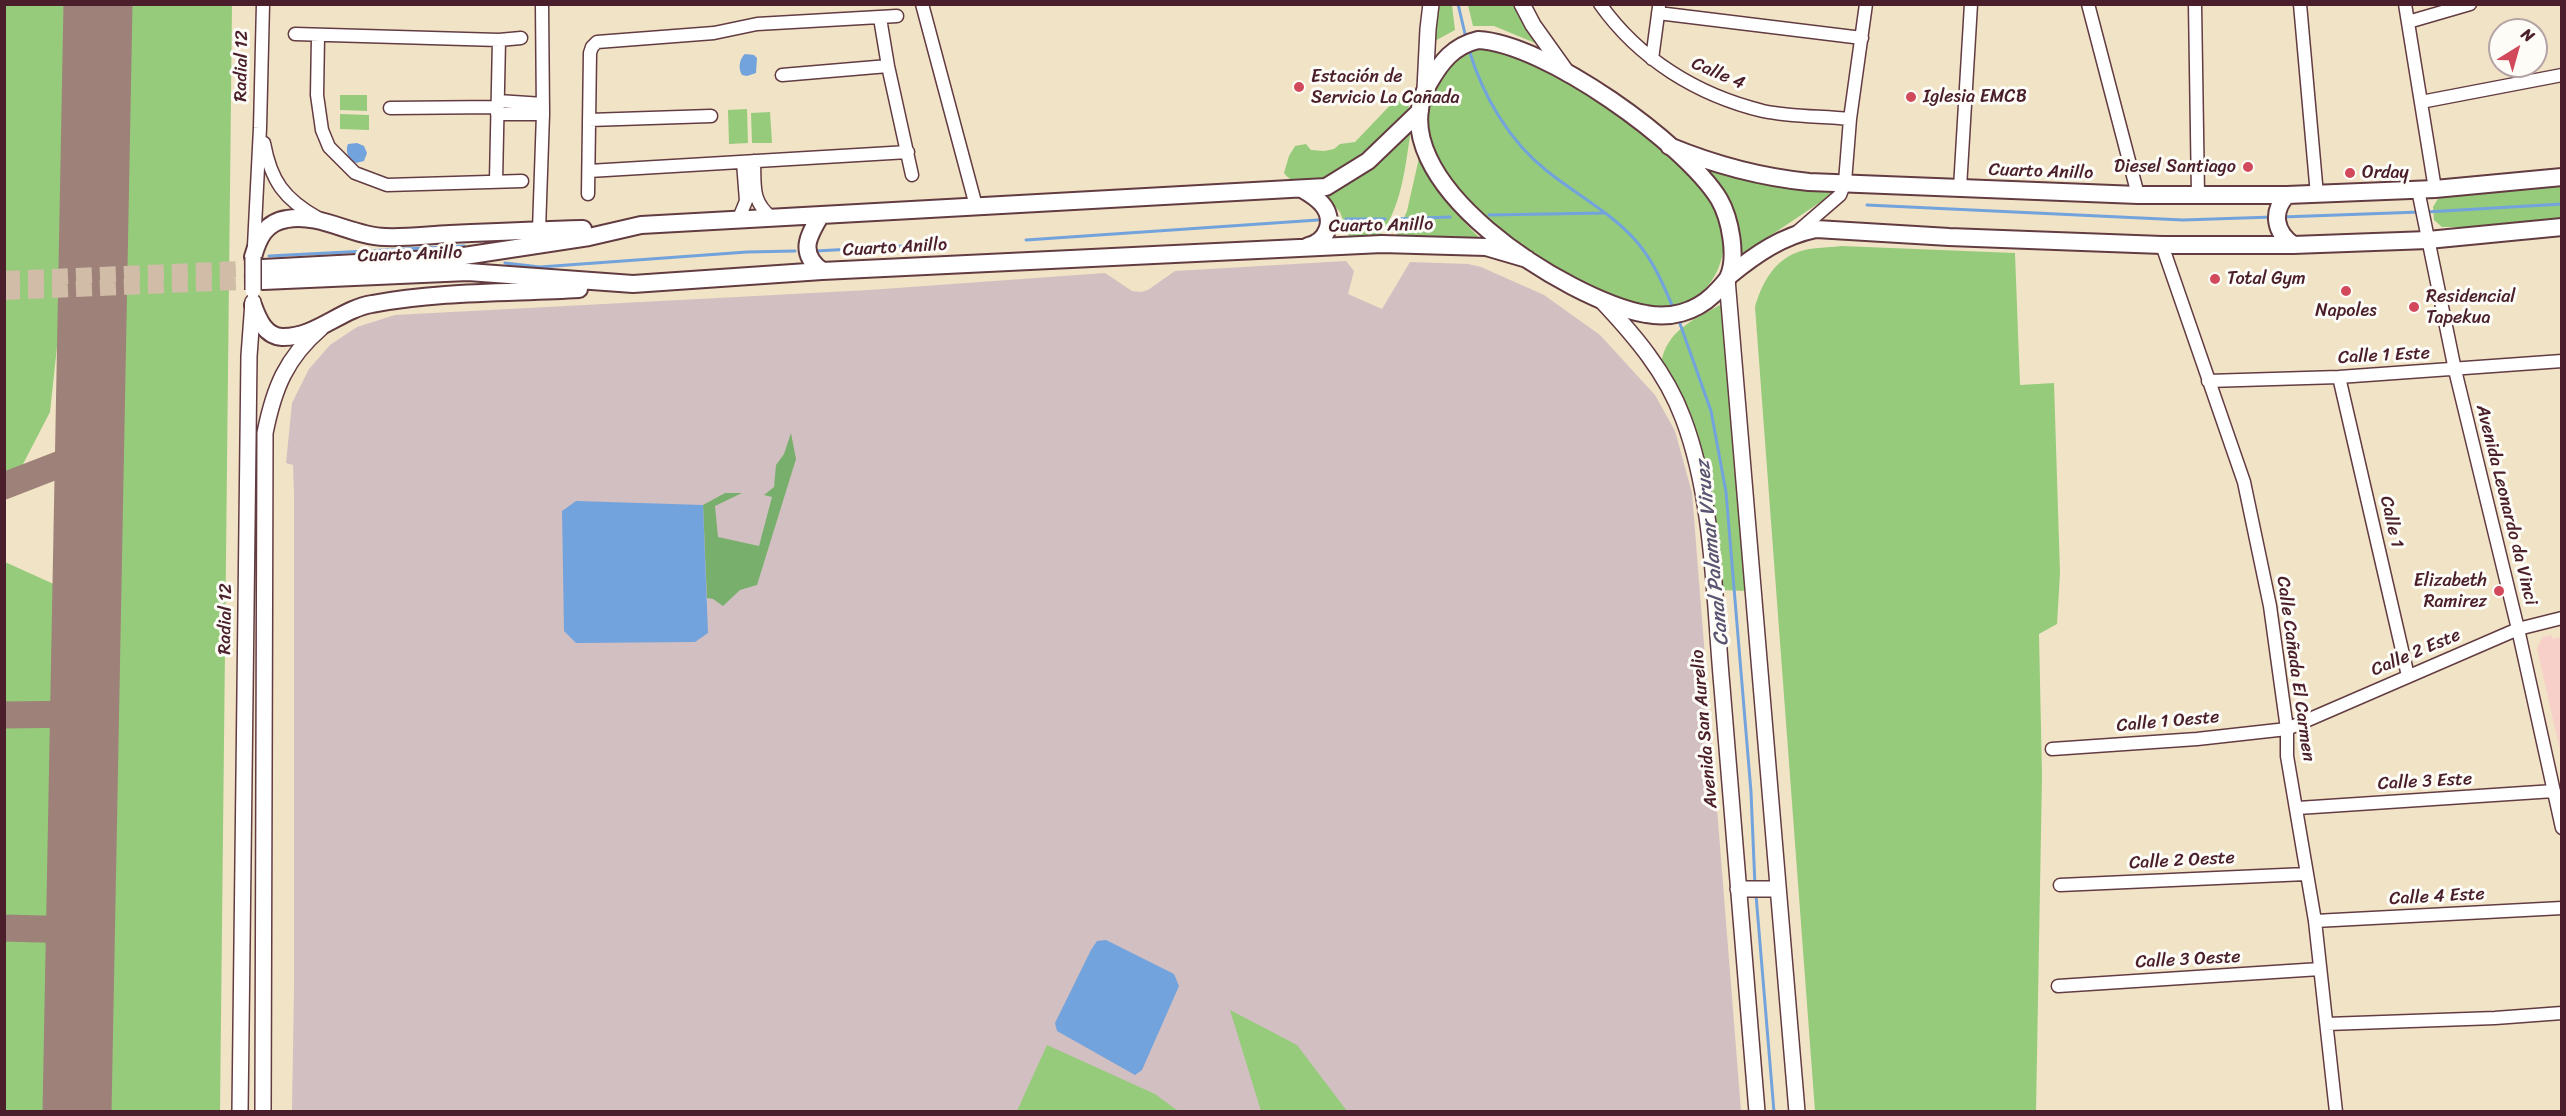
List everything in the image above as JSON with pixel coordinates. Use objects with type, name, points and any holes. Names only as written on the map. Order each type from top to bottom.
[{"type":"highway","points":[[1728,278],[1731,244],[1728,223],[1720,201],[1707,182],[1669,146],[1613,102],[1568,74],[1527,53],[1485,40],[1469,42],[1444,59],[1425,89],[1420,111],[1422,140],[1432,164],[1462,207],[1506,246],[1527,259],[1601,300],[1623,309],[1648,315],[1673,316],[1690,310],[1711,297],[1728,278],[1771,245],[1795,233],[1816,229],[1949,237],[2162,244],[2293,245],[2426,232],[2562,227]]},
{"type":"highway","name":"Cuarto Anillo","points":[[257,280],[451,258],[589,237],[641,225],[1326,186],[1368,161],[1404,129],[1420,111]]},
{"type":"highway","name":"Cuarto Anillo","points":[[1669,146],[1737,171],[1809,182],[2138,195],[2419,197],[2435,189],[2562,177]]},
{"type":"highway","points":[[1302,189],[1321,202],[1329,219],[1324,237],[1317,244],[1308,246]]},
{"type":"highway","points":[[2258,195],[2264,200],[2286,240],[2293,245]]},
{"type":"highway","points":[[2266,245],[2272,233],[2274,220],[2287,195]]},
{"type":"highway","points":[[821,215],[807,242],[807,254],[814,265],[822,271]]},
{"type":"highway","points":[[633,284],[369,304],[325,325],[290,337],[279,336],[268,332],[260,323],[257,280],[259,236],[268,227],[284,219],[301,218],[324,221],[353,231],[385,237],[641,225]]},
{"type":"highway","name":"Cuarto Anillo","points":[[257,280],[456,272],[633,284],[822,271],[1308,246],[1486,247],[1527,259]]},
{"type":"main road","points":[[1425,89],[1427,35],[1431,4]]},
{"type":"main road","points":[[1522,4],[1533,25],[1568,74]]},
{"type":"main road","points":[[1728,278],[1772,889],[1797,1112]]},
{"type":"main road","name":"Radial 12","points":[[240,1112],[249,356],[257,280]]},
{"type":"main road","name":"Avenida San Aurelio","points":[[1601,300],[1628,329],[1654,363],[1683,417],[1701,478],[1713,577],[1742,890],[1756,1112]]},
{"type":"main road","points":[[263,1112],[265,433],[273,397],[281,376],[299,350],[325,325]]},
{"type":"main road","points":[[1742,890],[1772,889]]},
{"type":"street","name":"Radial 12","points":[[257,280],[263,4]]},
{"type":"street","points":[[539,230],[543,109],[542,4]]},
{"type":"street","points":[[922,4],[976,206]]},
{"type":"street","name":"Calle 4","points":[[1600,4],[1629,38],[1652,59],[1703,92],[1752,107],[1790,115],[1850,119]]},
{"type":"street","points":[[1795,233],[1840,195],[1845,182],[1850,119],[1866,4]]},
{"type":"street","points":[[1960,188],[1971,4]]},
{"type":"street","points":[[2088,4],[2138,195]]},
{"type":"street","points":[[2195,4],[2198,195]]},
{"type":"street","points":[[2300,4],[2317,195]]},
{"type":"street","points":[[2405,4],[2435,189]]},
{"type":"street","points":[[2408,22],[2470,4]]},
{"type":"street","points":[[1652,59],[1659,8],[1862,38]]},
{"type":"street","points":[[588,194],[590,53],[597,42],[714,33],[757,24],[897,16]]},
{"type":"street","points":[[880,18],[912,175]]},
{"type":"street","points":[[295,34],[318,37],[499,40],[521,38]]},
{"type":"street","points":[[318,37],[317,94],[322,130],[329,147],[340,161],[355,173],[387,185],[522,181]]},
{"type":"street","points":[[496,181],[499,40]]},
{"type":"street","points":[[782,75],[888,66]]},
{"type":"street","points":[[2421,102],[2562,75]]},
{"type":"street","points":[[390,108],[543,109]]},
{"type":"street","points":[[589,120],[711,116]]},
{"type":"street","name":"Radial 12","points":[[260,128],[275,180],[299,207],[324,221]]},
{"type":"street","points":[[590,171],[908,152]]},
{"type":"street","points":[[749,162],[755,197],[763,210],[772,218]]},
{"type":"street","points":[[732,220],[739,218],[746,201],[749,162]]},
{"type":"street","name":"Avenida Leonardo da Vinci","points":[[2419,197],[2455,370],[2518,629],[2562,828]]},
{"type":"street","name":"Calle Cañada El Carmen","points":[[2162,244],[2244,482],[2270,606],[2287,729],[2287,756],[2298,808],[2306,874],[2315,921],[2336,1112]]},
{"type":"street","name":"Calle 1 Este","points":[[2208,381],[2455,370],[2562,361]]},
{"type":"street","name":"Calle 1","points":[[2339,376],[2408,676]]},
{"type":"street","name":"Calle 2 Este","points":[[2287,729],[2518,629],[2562,618]]},
{"type":"street","name":"Calle 1 Oeste","points":[[2052,749],[2197,739],[2287,729]]},
{"type":"street","name":"Calle 3 Este","points":[[2298,808],[2554,791]]},
{"type":"street","name":"Calle 2 Oeste","points":[[2060,885],[2306,874]]},
{"type":"street","name":"Calle 4 Este","points":[[2315,921],[2562,908]]},
{"type":"street","name":"Calle 3 Oeste","points":[[2058,986],[2320,969]]},
{"type":"street","points":[[2327,1024],[2495,1018],[2562,1013]]},
{"type":"shaded area","points":[[1346,261],[1354,271],[1348,294],[1382,309],[1410,262],[1468,264],[1481,267],[1544,295],[1600,335],[1655,395],[1675,431],[1692,493],[1741,1111],[292,1111],[294,493],[293,465],[286,463],[292,403],[309,369],[330,345],[357,327],[395,315],[869,290],[1105,273],[1132,291],[1141,292],[1148,290],[1175,271]]},
{"type":"shaded area","points":[[2551,635],[2553,639],[2561,637],[2561,755],[2537,649],[2542,637]]},
{"type":"green space","points":[[5,4],[66,5],[59,328],[50,412],[21,468],[5,478]]},
{"type":"green space","points":[[128,5],[232,5],[220,1111],[109,1111],[112,699]]},
{"type":"green space","points":[[1438,5],[1452,5],[1455,30],[1433,42]]},
{"type":"green space","points":[[1468,5],[1514,5],[1535,43],[1494,26],[1473,26]]},
{"type":"green space","points":[[1482,47],[1542,69],[1597,100],[1648,138],[1713,201],[1723,226],[1722,257],[1710,284],[1700,294],[1673,307],[1657,309],[1637,306],[1617,299],[1526,250],[1474,208],[1453,185],[1437,160],[1427,134],[1428,112],[1436,90],[1461,52]]},
{"type":"green space","points":[[340,95],[367,95],[367,111],[340,110]]},
{"type":"green space","points":[[1399,96],[1411,102],[1404,115],[1341,170],[1317,183],[1305,185],[1294,182],[1284,173],[1295,146],[1306,144],[1311,150],[1324,151],[1334,149],[1340,144],[1355,142]]},
{"type":"green space","points":[[747,109],[748,143],[729,144],[728,110]]},
{"type":"green space","points":[[770,112],[772,143],[752,143],[751,113]]},
{"type":"green space","points":[[340,114],[369,115],[369,130],[340,129]]},
{"type":"green space","points":[[1411,130],[1401,187],[1392,215],[1377,239],[1350,239],[1340,212],[1324,195]]},
{"type":"green space","points":[[1419,158],[1449,203],[1485,243],[1461,237],[1396,236],[1407,211]]},
{"type":"green space","points":[[1706,168],[1732,177],[1836,188],[1822,201],[1740,256],[1738,229],[1732,208]]},
{"type":"green space","points":[[2561,185],[2561,219],[2476,227],[2442,227],[2434,220],[2433,207],[2439,197]]},
{"type":"green space","points":[[1841,246],[2015,253],[2020,385],[2054,383],[2060,573],[2057,624],[2039,634],[2042,776],[2036,1111],[1815,1111],[1755,307],[1765,282],[1782,261],[1803,250]]},
{"type":"green space","points":[[1722,304],[1747,591],[1719,590],[1707,476],[1661,364],[1664,352],[1675,334],[1692,321]]},
{"type":"green space","points":[[791,433],[796,459],[757,585],[740,590],[723,606],[707,598],[703,505],[725,493],[742,493],[715,506],[718,537],[759,546],[772,497],[764,495],[774,487],[776,465],[784,454]]},
{"type":"green space","points":[[5,562],[58,586],[46,1111],[5,1111]]},
{"type":"green space","points":[[1230,1010],[1297,1045],[1347,1111],[1261,1111]]},
{"type":"green space","points":[[1047,1045],[1155,1094],[1178,1111],[1017,1111]]},
{"type":"water","points":[[745,54],[754,55],[757,58],[756,73],[747,76],[742,75],[740,67],[740,61]]},
{"type":"water","points":[[357,143],[364,146],[367,153],[364,161],[356,163],[349,158],[347,149],[348,144]]},
{"type":"water","points":[[576,501],[703,505],[708,633],[695,642],[576,643],[564,631],[562,511]]},
{"type":"water","points":[[1106,940],[1174,974],[1179,986],[1142,1070],[1135,1075],[1057,1031],[1055,1023],[1091,950],[1097,941]]},
{"type":"waterway","name":"Canal Palamar Viruez","points":[[1458,4],[1466,38]]},
{"type":"waterway","name":"Canal Palamar Viruez","points":[[1469,50],[1490,101],[1509,132],[1533,159],[1605,213],[1637,242],[1654,266],[1674,310]]},
{"type":"waterway","points":[[2426,212],[2562,204]]},
{"type":"waterway","points":[[1867,205],[2183,220],[2273,217]]},
{"type":"waterway","points":[[2282,217],[2420,212]]},
{"type":"waterway","points":[[1489,215],[1604,213]]},
{"type":"waterway","points":[[1397,219],[1450,217]]},
{"type":"waterway","points":[[1346,219],[1385,219]]},
{"type":"waterway","points":[[1026,240],[1318,220]]},
{"type":"waterway","points":[[816,251],[940,244]]},
{"type":"waterway","points":[[269,256],[464,246]]},
{"type":"waterway","points":[[505,263],[540,267],[747,252],[795,251]]},
{"type":"waterway","name":"Canal Palamar Viruez","points":[[1678,318],[1711,411],[1726,492],[1751,792],[1755,886]]},
{"type":"waterway","name":"Canal Palamar Viruez","points":[[1756,895],[1774,1112]]},
{"type":"taxiway","points":[[4,486],[89,453]]},
{"type":"taxiway","points":[[4,715],[84,714]]},
{"type":"taxiway","points":[[4,928],[80,930]]},
{"type":"runway","points":[[77,1112],[98,4]]},
{"type":"tunnel","points":[[4,279],[263,268]]},
{"type":"tunnel","points":[[4,292],[263,281]]},
{"type":"place","name":"Estación de Servicio La Cañada","points":[[1299,87]]},
{"type":"place","name":"Iglesia EMCB","points":[[1911,97]]},
{"type":"place","name":"Diesel Santiago","points":[[2248,167]]},
{"type":"place","name":"Orday","points":[[2350,173]]},
{"type":"place","name":"Total Gym","points":[[2215,279]]},
{"type":"place","name":"Napoles","points":[[2346,291]]},
{"type":"place","name":"Residencial Tapekua","points":[[2414,307]]},
{"type":"place","name":"Elizabeth Ramirez","points":[[2499,591]]}]
